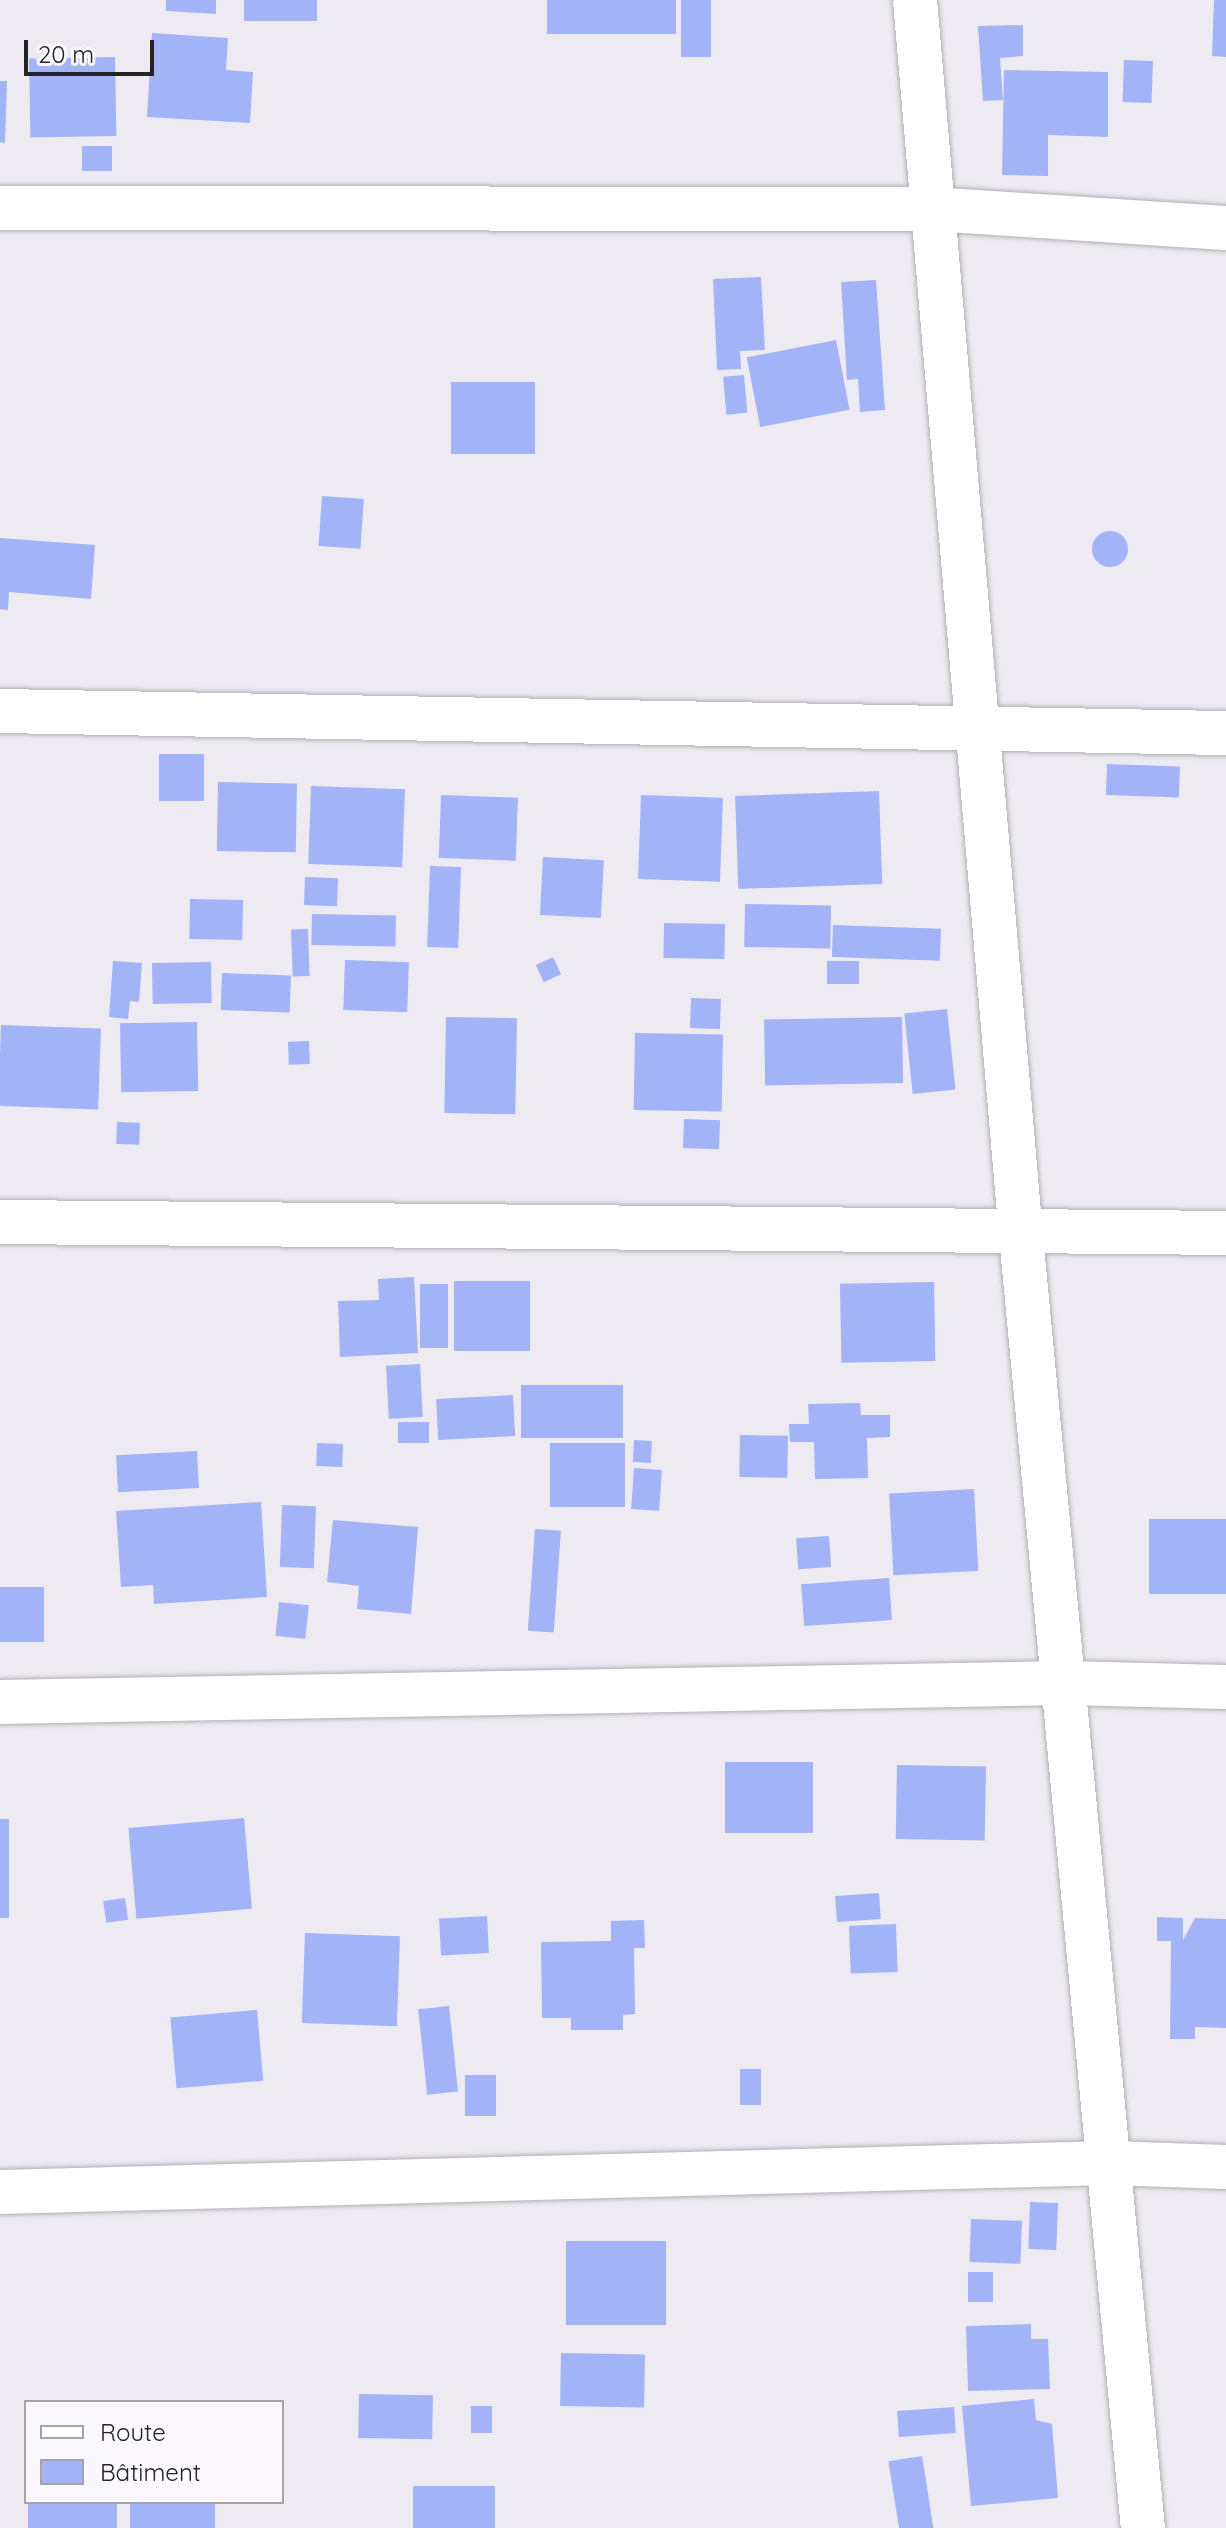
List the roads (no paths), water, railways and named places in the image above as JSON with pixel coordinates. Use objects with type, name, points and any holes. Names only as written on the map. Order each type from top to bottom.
[{"type":"street","points":[[915,0],[1021,1236],[1066,1683],[1143,2528]]},
{"type":"street","points":[[0,208],[932,209],[1226,228]]},
{"type":"street","points":[[0,711],[1226,733]]},
{"type":"street","points":[[0,1222],[1021,1236],[1226,1233]]},
{"type":"street","points":[[0,1702],[1066,1683],[1226,1687]]},
{"type":"street","points":[[0,2192],[1109,2163],[1226,2167]]}]
